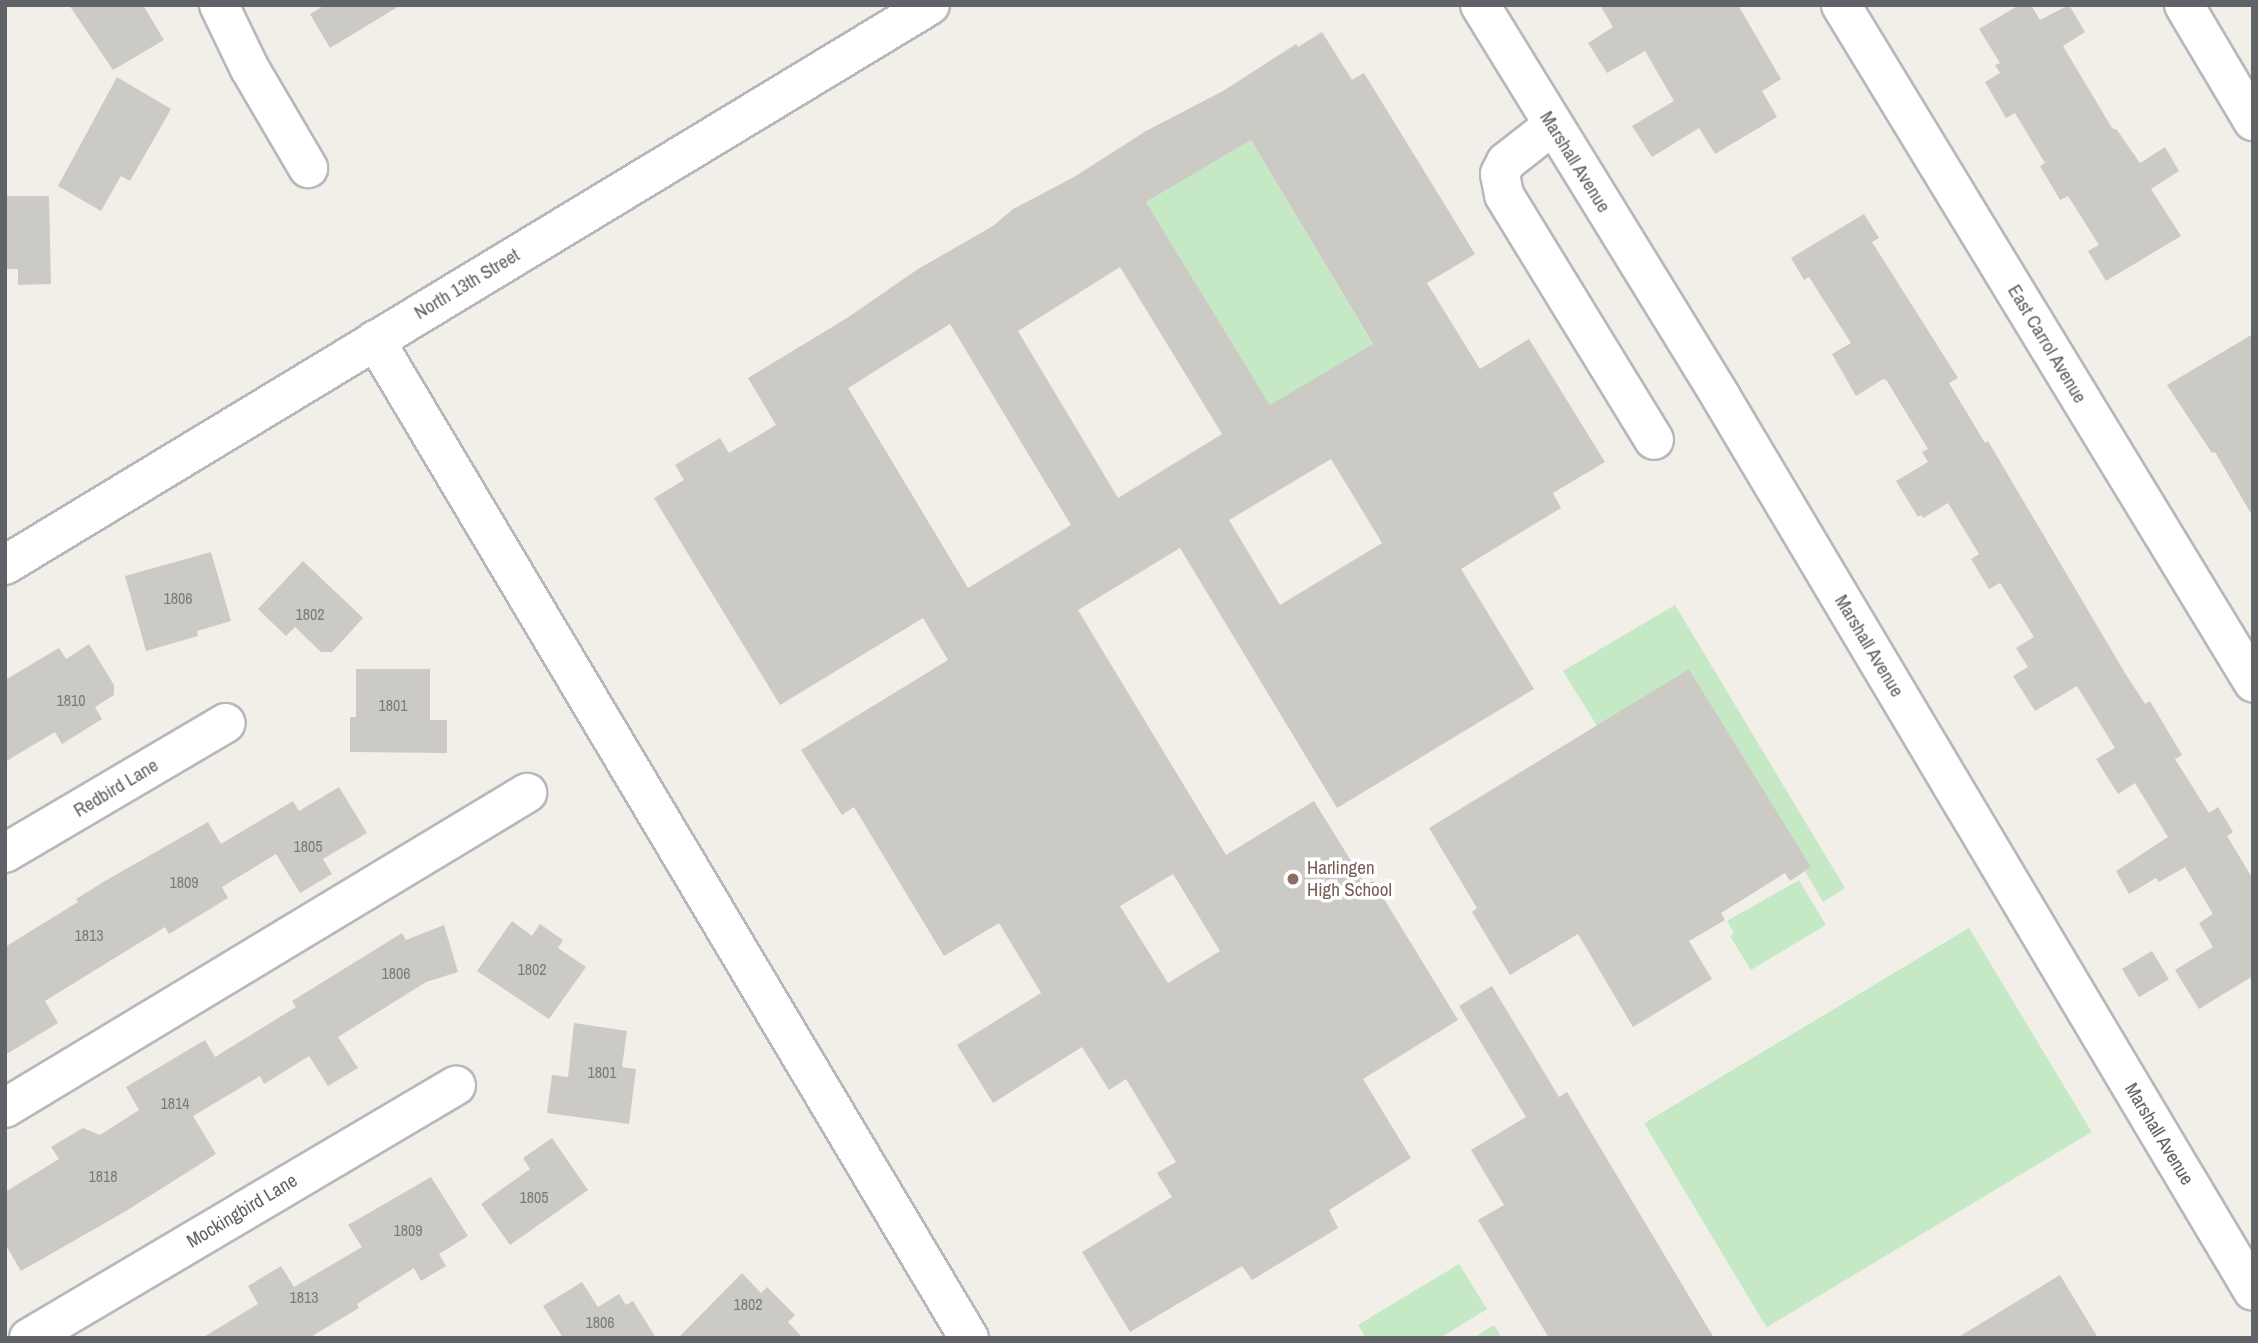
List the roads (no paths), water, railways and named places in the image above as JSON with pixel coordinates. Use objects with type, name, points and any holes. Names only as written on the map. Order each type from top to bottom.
[{"type":"street","points":[[219,5],[250,69],[308,168]]},
{"type":"street","name":"North 13th Street","points":[[5,565],[930,5]]},
{"type":"street","name":"Marshall Avenue","points":[[1479,5],[1721,397],[2253,1291]]},
{"type":"street","name":"East Carrol Avenue","points":[[1841,5],[2253,682]]},
{"type":"street","points":[[2184,5],[2253,121]]},
{"type":"street","points":[[1552,126],[1506,162],[1500,174],[1504,194],[1654,440]]},
{"type":"street","points":[[375,340],[589,694],[969,1338]]},
{"type":"street","name":"Redbird Lane","points":[[5,853],[226,723]]},
{"type":"street","points":[[5,1108],[527,793]]},
{"type":"street","name":"Mockingbird Lane","points":[[29,1338],[456,1084]]},
{"type":"place","name":"Harlingen High School","points":[[1293,879]]}]
